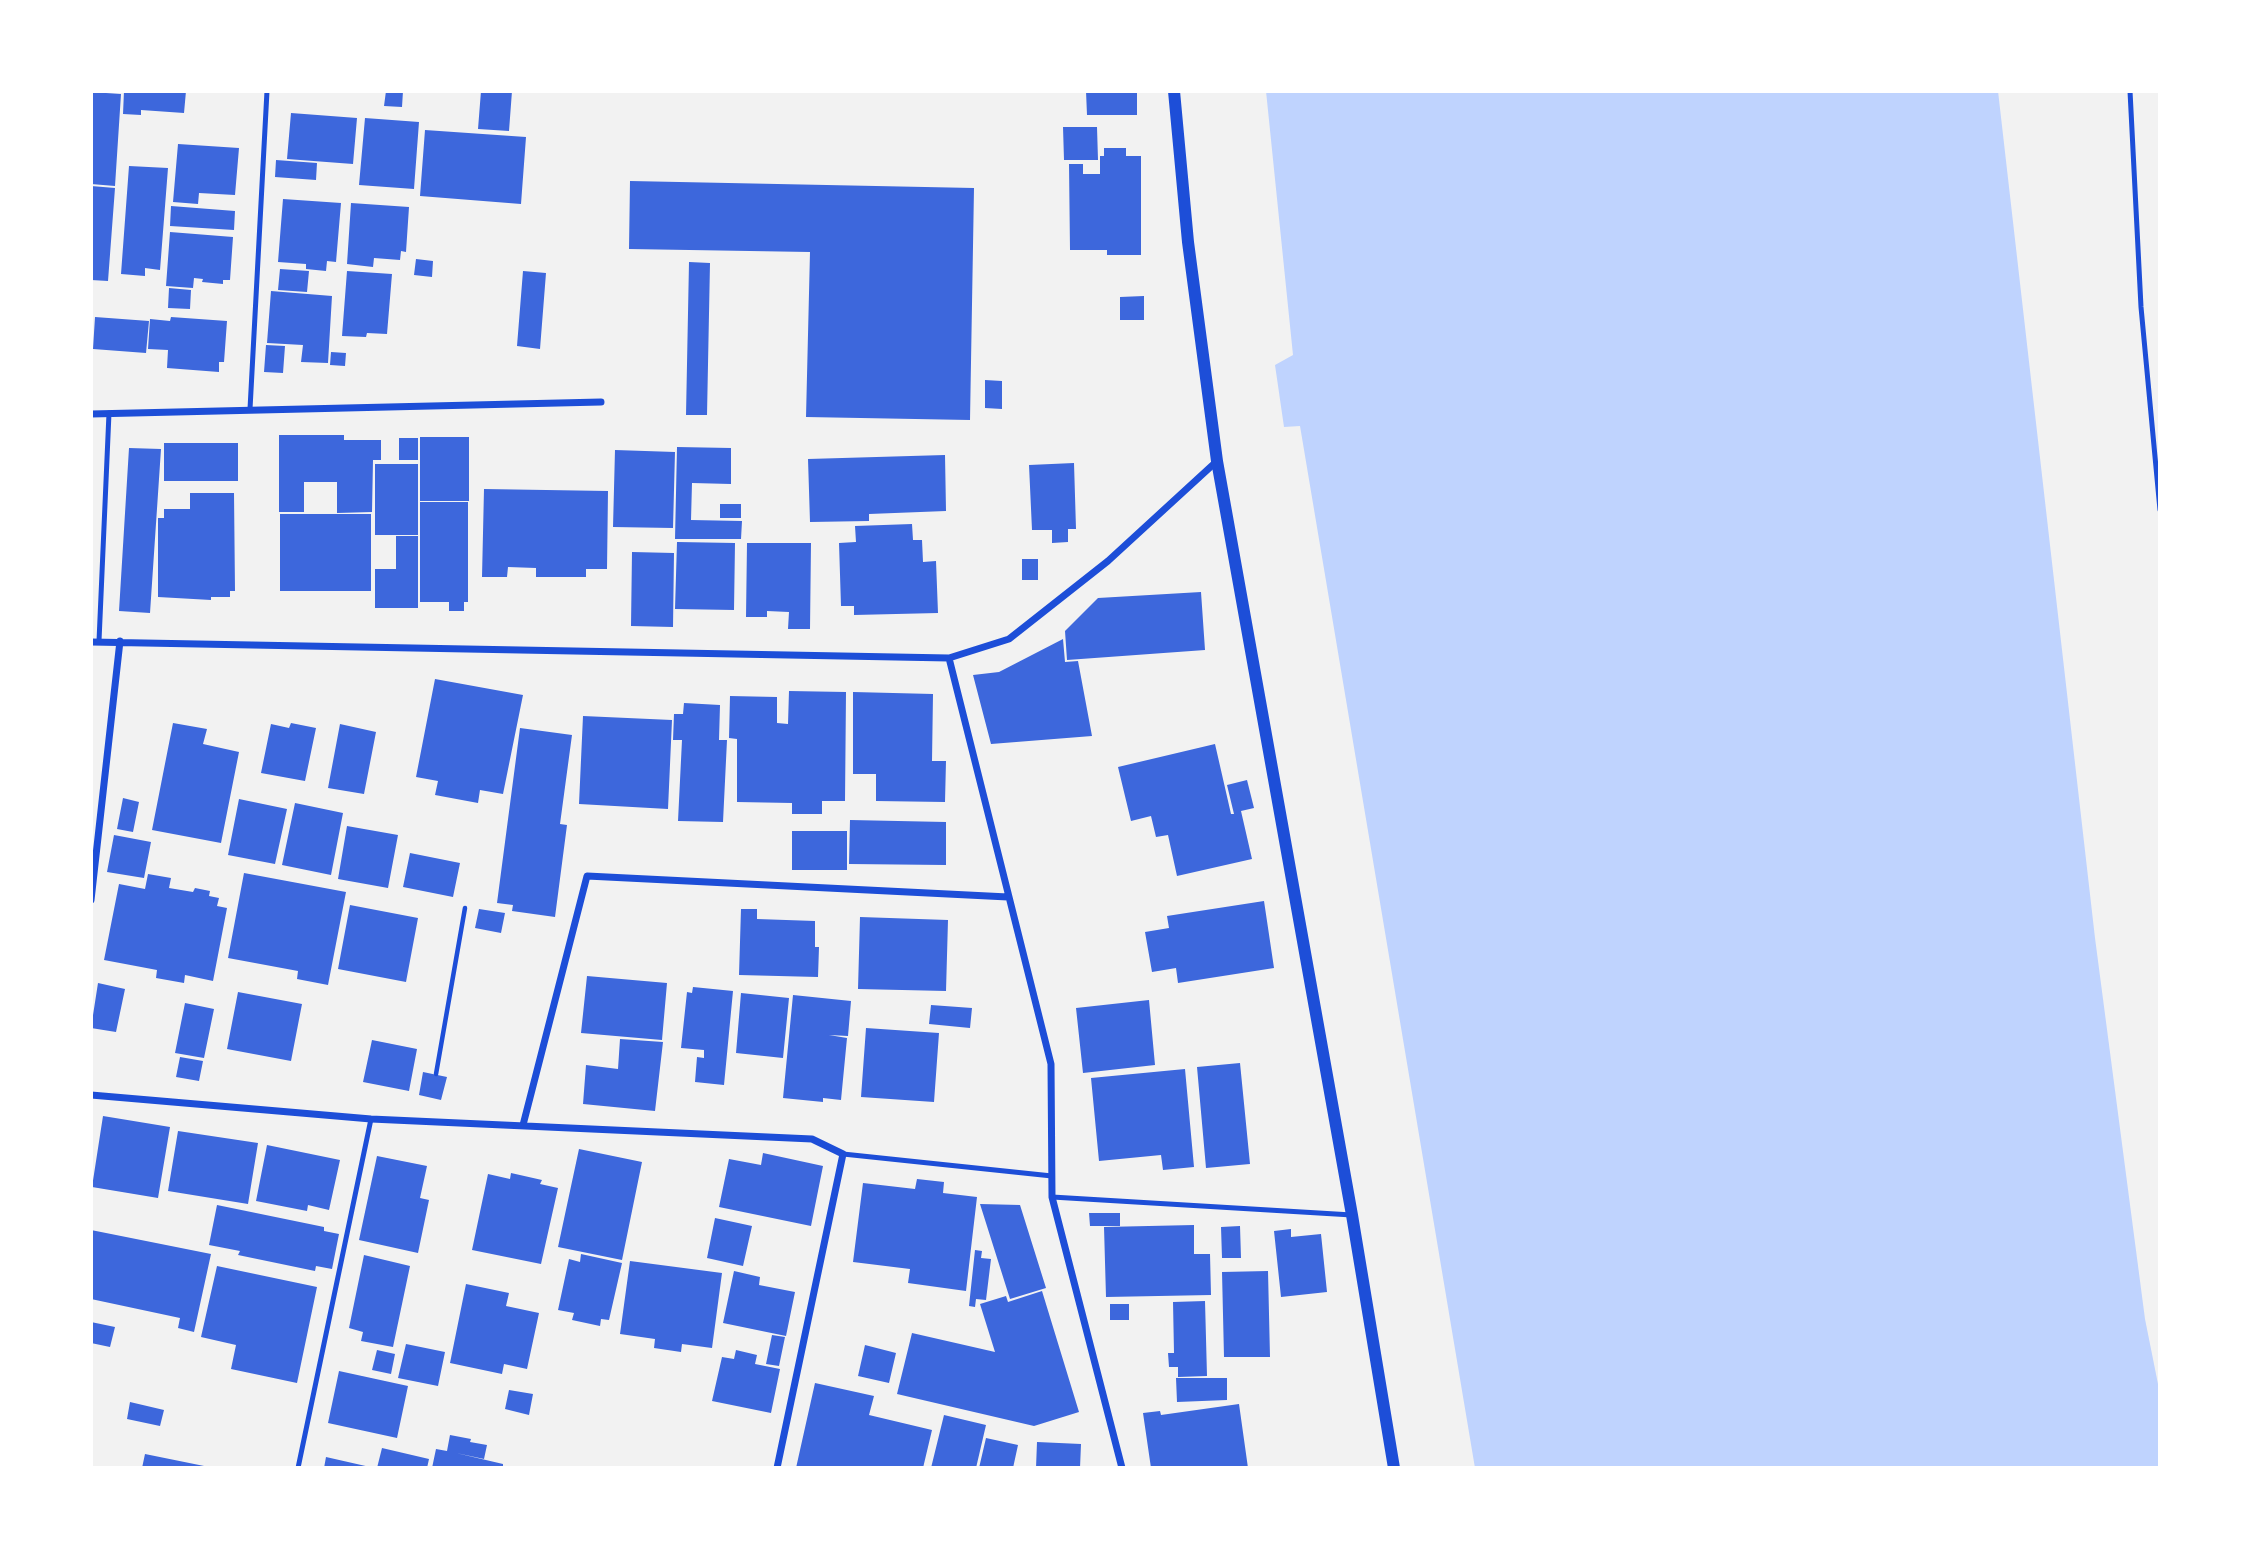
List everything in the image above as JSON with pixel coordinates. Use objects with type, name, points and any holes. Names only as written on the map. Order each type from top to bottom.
[{"type":"street","points":[[1174,91],[1188,242],[1217,461],[1352,1215],[1394,1468]]},
{"type":"street","points":[[91,414],[601,402]]},
{"type":"street","points":[[95,642],[949,658],[1009,639],[1108,561],[1217,461]]},
{"type":"street","points":[[91,900],[120,642]]},
{"type":"street","points":[[949,658],[1051,1064],[1052,1197],[1122,1468]]},
{"type":"street","points":[[523,1125],[587,876],[1008,897]]},
{"type":"street","points":[[91,1095],[371,1119],[811,1139],[843,1154],[777,1468]]},
{"type":"lane","points":[[250,409],[267,91]]},
{"type":"lane","points":[[2130,91],[2141,307],[2160,510]]},
{"type":"lane","points":[[95,642],[109,413]]},
{"type":"lane","points":[[299,1468],[371,1119]]},
{"type":"lane","points":[[843,1154],[1052,1176]]},
{"type":"lane","points":[[1052,1197],[1352,1215]]},
{"type":"path","points":[[436,1074],[465,908]]},
{"type":"water","points":[[1266,91],[1998,91],[2095,938],[2145,1319],[2160,1394],[2160,1468],[1475,1468],[1300,426],[1284,427],[1275,365],[1293,355]]},
{"type":"building","points":[[124,91],[186,91],[184,113],[141,110],[141,115],[123,114]]},
{"type":"building","points":[[386,91],[403,91],[402,107],[384,106]]},
{"type":"building","points":[[481,91],[512,91],[509,131],[478,129]]},
{"type":"building","points":[[1086,91],[1137,91],[1137,115],[1087,115]]},
{"type":"building","points":[[91,92],[121,94],[115,186],[91,184]]},
{"type":"building","points":[[291,113],[357,118],[353,164],[287,159]]},
{"type":"building","points":[[365,118],[419,122],[414,189],[359,185]]},
{"type":"building","points":[[1063,127],[1097,127],[1098,160],[1064,160]]},
{"type":"building","points":[[425,130],[526,137],[521,204],[420,196]]},
{"type":"building","points":[[178,144],[239,148],[235,195],[199,193],[198,204],[173,202]]},
{"type":"building","points":[[1104,148],[1126,148],[1126,156],[1141,156],[1141,255],[1107,255],[1107,250],[1070,250],[1069,164],[1083,164],[1083,174],[1100,174],[1100,156],[1104,156]]},
{"type":"building","points":[[276,160],[317,163],[316,180],[275,177]]},
{"type":"building","points":[[129,166],[168,168],[160,270],[145,268],[145,276],[121,274]]},
{"type":"building","points":[[630,181],[974,188],[970,420],[806,417],[810,252],[629,249]]},
{"type":"building","points":[[91,186],[115,188],[108,281],[91,280]]},
{"type":"building","points":[[283,199],[341,203],[336,262],[327,261],[326,271],[306,269],[306,264],[278,262]]},
{"type":"building","points":[[351,203],[409,207],[406,252],[401,251],[400,260],[374,258],[373,267],[347,264]]},
{"type":"building","points":[[171,206],[235,211],[234,230],[170,226]]},
{"type":"building","points":[[170,232],[233,237],[230,280],[223,280],[223,284],[202,282],[203,279],[194,278],[193,288],[166,286]]},
{"type":"building","points":[[416,259],[433,261],[432,277],[414,275]]},
{"type":"building","points":[[689,262],[710,263],[707,415],[686,415]]},
{"type":"building","points":[[280,269],[309,271],[307,292],[278,290]]},
{"type":"building","points":[[347,271],[392,274],[387,334],[342,336]]},
{"type":"building","points":[[523,271],[546,273],[540,349],[517,346]]},
{"type":"building","points":[[169,288],[191,290],[190,309],[168,308]]},
{"type":"building","points":[[271,291],[332,296],[328,363],[301,362],[303,345],[267,343]]},
{"type":"building","points":[[1144,296],[1144,320],[1120,320],[1120,297]]},
{"type":"building","points":[[95,317],[149,321],[146,353],[93,349]]},
{"type":"building","points":[[171,317],[227,321],[224,362],[219,362],[219,372],[167,368],[168,350],[148,349],[150,319],[170,321]]},
{"type":"building","points":[[266,345],[285,346],[283,373],[264,372]]},
{"type":"building","points":[[331,352],[346,353],[345,366],[330,365]]},
{"type":"building","points":[[985,380],[1002,381],[1002,409],[985,408]]},
{"type":"building","points":[[279,435],[344,435],[344,440],[381,440],[381,460],[373,460],[372,512],[337,513],[337,482],[304,482],[304,512],[279,512]]},
{"type":"building","points":[[420,437],[469,437],[469,501],[420,501]]},
{"type":"building","points":[[399,438],[418,438],[418,460],[399,460]]},
{"type":"building","points":[[164,443],[238,443],[238,481],[164,481]]},
{"type":"building","points":[[677,447],[731,448],[731,484],[692,483],[691,520],[742,521],[741,539],[675,539]]},
{"type":"building","points":[[129,448],[161,449],[150,613],[119,611]]},
{"type":"building","points":[[615,450],[675,452],[673,528],[613,527]]},
{"type":"building","points":[[945,455],[946,511],[869,514],[869,521],[810,522],[808,459]]},
{"type":"building","points":[[1074,463],[1076,529],[1068,529],[1068,542],[1052,543],[1052,530],[1032,530],[1029,465]]},
{"type":"building","points":[[375,464],[418,464],[418,535],[375,535]]},
{"type":"building","points":[[484,489],[608,491],[607,569],[586,569],[586,577],[536,577],[536,568],[508,567],[507,577],[482,577]]},
{"type":"building","points":[[190,493],[234,493],[235,591],[230,591],[230,597],[211,597],[211,600],[158,597],[158,518],[164,518],[164,509],[190,509]]},
{"type":"building","points":[[420,502],[468,502],[468,602],[464,602],[464,611],[449,611],[449,602],[420,602]]},
{"type":"building","points":[[720,504],[741,504],[741,518],[720,518]]},
{"type":"building","points":[[280,514],[371,514],[371,591],[280,591]]},
{"type":"building","points":[[912,524],[913,540],[922,540],[923,562],[936,561],[938,613],[854,615],[854,606],[841,606],[839,543],[856,542],[855,526]]},
{"type":"building","points":[[396,536],[418,536],[418,608],[375,608],[375,569],[396,569]]},
{"type":"building","points":[[677,542],[735,543],[734,610],[675,609]]},
{"type":"building","points":[[747,543],[811,543],[810,629],[788,629],[789,612],[767,611],[767,617],[746,617]]},
{"type":"building","points":[[632,552],[674,553],[673,627],[631,626]]},
{"type":"building","points":[[1022,559],[1038,559],[1038,580],[1022,580]]},
{"type":"building","points":[[1201,592],[1205,650],[1067,660],[1065,631],[1098,598]]},
{"type":"building","points":[[1063,639],[1065,662],[1078,661],[1092,736],[991,744],[973,675],[999,672]]},
{"type":"building","points":[[435,679],[523,695],[503,794],[480,790],[478,803],[435,795],[438,781],[416,777]]},
{"type":"building","points":[[789,691],[846,692],[845,801],[822,801],[822,814],[792,814],[792,803],[737,802],[737,739],[729,738],[730,696],[777,697],[777,723],[788,724]]},
{"type":"building","points":[[853,692],[933,694],[932,761],[946,761],[945,802],[876,801],[876,774],[853,774]]},
{"type":"building","points":[[684,703],[720,705],[719,740],[727,740],[723,822],[678,821],[682,740],[673,740],[674,714],[683,714]]},
{"type":"building","points":[[583,716],[672,720],[668,809],[579,804]]},
{"type":"building","points":[[173,723],[207,729],[203,744],[239,752],[221,843],[152,830]]},
{"type":"building","points":[[291,723],[316,728],[305,781],[261,773],[271,724],[289,728]]},
{"type":"building","points":[[340,724],[376,732],[364,794],[328,788]]},
{"type":"building","points":[[520,728],[572,735],[560,824],[567,825],[555,917],[512,911],[513,905],[497,903]]},
{"type":"building","points":[[1215,744],[1231,814],[1234,814],[1227,785],[1247,780],[1254,808],[1241,811],[1252,859],[1177,876],[1168,835],[1156,837],[1151,816],[1131,821],[1118,767]]},
{"type":"building","points":[[123,798],[139,802],[133,832],[117,829]]},
{"type":"building","points":[[239,799],[287,809],[275,864],[228,855]]},
{"type":"building","points":[[295,803],[343,813],[331,875],[282,865]]},
{"type":"building","points":[[850,820],[946,822],[946,865],[849,864]]},
{"type":"building","points":[[347,826],[398,835],[388,888],[338,879]]},
{"type":"building","points":[[792,831],[847,831],[847,870],[792,870]]},
{"type":"building","points":[[114,835],[151,842],[144,878],[107,872]]},
{"type":"building","points":[[410,853],[460,863],[453,897],[403,887]]},
{"type":"building","points":[[244,873],[346,892],[328,985],[297,979],[298,971],[228,958]]},
{"type":"building","points":[[148,874],[171,878],[169,888],[193,892],[195,888],[210,891],[209,896],[219,898],[217,906],[227,908],[213,981],[185,975],[184,983],[156,978],[157,970],[104,960],[119,884],[145,889]]},
{"type":"building","points":[[1264,901],[1274,968],[1178,983],[1176,968],[1152,972],[1145,932],[1169,928],[1167,916]]},
{"type":"building","points":[[350,905],[418,918],[406,982],[338,969]]},
{"type":"building","points":[[479,909],[505,913],[501,933],[475,928]]},
{"type":"building","points":[[741,909],[757,909],[757,919],[815,921],[815,947],[819,947],[818,977],[739,975]]},
{"type":"building","points":[[860,917],[948,920],[946,991],[858,989]]},
{"type":"building","points":[[587,976],[667,983],[662,1040],[581,1033]]},
{"type":"building","points":[[98,983],[125,989],[116,1032],[91,1028]]},
{"type":"building","points":[[693,987],[733,991],[724,1085],[695,1082],[697,1057],[704,1058],[704,1050],[681,1048],[687,992],[692,993]]},
{"type":"building","points":[[238,992],[302,1004],[291,1061],[227,1049]]},
{"type":"building","points":[[741,993],[789,998],[783,1058],[736,1053]]},
{"type":"building","points":[[793,995],[851,1001],[848,1036],[829,1035],[847,1038],[841,1100],[823,1098],[823,1102],[783,1098]]},
{"type":"building","points":[[1149,1000],[1155,1065],[1083,1073],[1076,1008]]},
{"type":"building","points":[[185,1003],[214,1009],[204,1058],[175,1053]]},
{"type":"building","points":[[931,1005],[972,1008],[970,1028],[929,1024]]},
{"type":"building","points":[[866,1028],[939,1033],[934,1102],[861,1097]]},
{"type":"building","points":[[620,1039],[663,1042],[655,1111],[583,1104],[586,1065],[618,1069]]},
{"type":"building","points":[[372,1040],[417,1049],[409,1091],[363,1082]]},
{"type":"building","points":[[180,1057],[203,1061],[199,1081],[176,1077]]},
{"type":"building","points":[[1240,1063],[1250,1164],[1206,1168],[1197,1067]]},
{"type":"building","points":[[1185,1069],[1194,1167],[1163,1170],[1161,1155],[1099,1161],[1091,1078]]},
{"type":"building","points":[[423,1072],[447,1077],[441,1100],[419,1095]]},
{"type":"building","points":[[103,1116],[170,1127],[158,1198],[92,1187]]},
{"type":"building","points":[[178,1131],[258,1143],[248,1204],[168,1191]]},
{"type":"building","points":[[267,1145],[340,1160],[329,1210],[308,1205],[307,1211],[256,1201]]},
{"type":"building","points":[[579,1149],[642,1162],[622,1260],[558,1247]]},
{"type":"building","points":[[763,1153],[823,1166],[811,1226],[719,1207],[729,1159],[761,1165]]},
{"type":"building","points":[[377,1156],[427,1166],[420,1198],[429,1200],[418,1253],[359,1240]]},
{"type":"building","points":[[511,1173],[542,1180],[540,1184],[558,1188],[541,1264],[472,1250],[488,1174],[510,1179]]},
{"type":"building","points":[[917,1179],[944,1182],[943,1193],[977,1197],[966,1291],[908,1283],[910,1269],[853,1262],[863,1183],[915,1189]]},
{"type":"building","points":[[980,1204],[1020,1205],[1046,1288],[1010,1299]]},
{"type":"building","points":[[217,1205],[324,1227],[324,1231],[339,1234],[332,1269],[316,1266],[315,1271],[238,1255],[240,1251],[209,1245]]},
{"type":"building","points":[[1089,1213],[1120,1213],[1120,1226],[1090,1226]]},
{"type":"building","points":[[715,1218],[752,1226],[743,1266],[707,1258]]},
{"type":"building","points":[[1194,1225],[1194,1254],[1210,1254],[1211,1295],[1106,1297],[1104,1227]]},
{"type":"building","points":[[1240,1226],[1241,1258],[1222,1258],[1221,1227]]},
{"type":"building","points":[[1291,1229],[1291,1237],[1321,1234],[1327,1292],[1281,1297],[1274,1231]]},
{"type":"building","points":[[91,1230],[211,1254],[194,1332],[178,1328],[180,1318],[91,1299]]},
{"type":"building","points":[[975,1250],[982,1251],[981,1258],[991,1259],[986,1300],[976,1299],[975,1307],[969,1306]]},
{"type":"building","points":[[581,1254],[622,1263],[609,1320],[601,1319],[600,1326],[572,1320],[574,1313],[558,1310],[569,1259],[580,1262]]},
{"type":"building","points":[[364,1255],[410,1266],[393,1347],[361,1341],[363,1332],[349,1328]]},
{"type":"building","points":[[630,1261],[722,1273],[712,1348],[682,1344],[681,1352],[654,1348],[655,1339],[620,1334]]},
{"type":"building","points":[[217,1266],[317,1287],[297,1383],[231,1369],[236,1345],[201,1337]]},
{"type":"building","points":[[734,1271],[760,1277],[759,1285],[795,1292],[786,1336],[723,1323]]},
{"type":"building","points":[[1268,1271],[1270,1357],[1224,1357],[1222,1272]]},
{"type":"building","points":[[466,1284],[509,1293],[506,1306],[539,1313],[527,1369],[504,1364],[502,1374],[450,1363]]},
{"type":"building","points":[[1042,1291],[1079,1412],[1034,1426],[897,1394],[912,1333],[995,1352],[980,1304],[1006,1296],[1008,1302]]},
{"type":"building","points":[[1205,1301],[1207,1376],[1178,1377],[1178,1367],[1169,1367],[1168,1353],[1174,1353],[1173,1302]]},
{"type":"building","points":[[1110,1304],[1129,1304],[1129,1320],[1110,1320]]},
{"type":"building","points":[[91,1322],[115,1327],[110,1347],[91,1343]]},
{"type":"building","points":[[772,1335],[785,1337],[779,1366],[766,1364]]},
{"type":"building","points":[[406,1344],[445,1352],[438,1386],[398,1378]]},
{"type":"building","points":[[865,1345],[896,1353],[889,1383],[858,1376]]},
{"type":"building","points":[[377,1350],[395,1354],[391,1374],[372,1370]]},
{"type":"building","points":[[736,1350],[757,1355],[755,1364],[780,1369],[771,1413],[712,1401],[722,1357],[734,1359]]},
{"type":"building","points":[[339,1371],[408,1386],[397,1438],[328,1423]]},
{"type":"building","points":[[1176,1378],[1227,1378],[1227,1400],[1177,1402]]},
{"type":"building","points":[[815,1383],[874,1396],[869,1415],[932,1430],[923,1468],[796,1468]]},
{"type":"building","points":[[509,1390],[533,1394],[529,1415],[505,1409]]},
{"type":"building","points":[[130,1402],[164,1410],[160,1426],[127,1419]]},
{"type":"building","points":[[1239,1404],[1248,1468],[1151,1468],[1143,1413],[1160,1411],[1161,1415]]},
{"type":"building","points":[[944,1415],[986,1425],[976,1468],[931,1468]]},
{"type":"building","points":[[450,1435],[487,1445],[484,1459],[456,1453],[503,1464],[503,1468],[432,1468],[436,1449],[447,1451]]},
{"type":"building","points":[[986,1438],[1018,1445],[1013,1468],[979,1468]]},
{"type":"building","points":[[1037,1442],[1081,1444],[1080,1468],[1036,1468]]},
{"type":"building","points":[[382,1448],[429,1459],[427,1468],[377,1468]]},
{"type":"building","points":[[145,1454],[209,1467],[209,1468],[142,1468]]},
{"type":"building","points":[[326,1457],[370,1467],[370,1468],[324,1468]]}]
